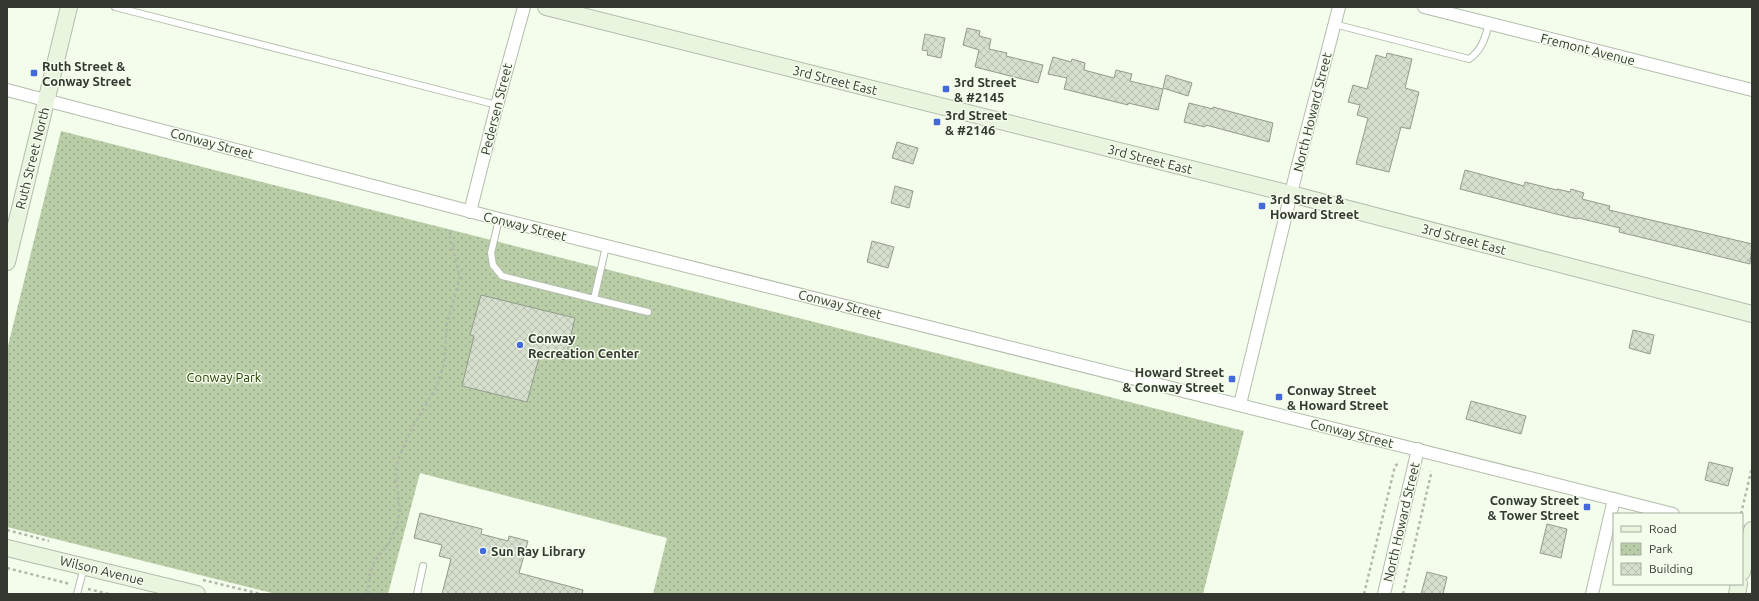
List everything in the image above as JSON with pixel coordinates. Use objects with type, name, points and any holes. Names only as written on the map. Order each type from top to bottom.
[{"type":"street","name":"Ruth Street North","points":[[7,262],[68,7]]},
{"type":"street","name":"Pedersen Street","points":[[470,212],[524,7]]},
{"type":"street","name":"3rd Street East","points":[[546,7],[1291,194],[1752,314]]},
{"type":"street","name":"North Howard Street","points":[[1240,404],[1291,194],[1339,7]]},
{"type":"street","name":"Fremont Avenue","points":[[1424,7],[1752,90]]},
{"type":"street","name":"Conway Street","points":[[7,90],[470,212],[1670,513]]},
{"type":"street","name":"North Howard Street","points":[[1384,594],[1418,450]]},
{"type":"street","points":[[1592,594],[1614,499]]},
{"type":"street","points":[[1743,567],[1750,533]]},
{"type":"street","name":"Wilson Avenue","points":[[7,548],[197,594]]},
{"type":"lane","points":[[115,7],[497,105]]},
{"type":"lane","points":[[1334,24],[1469,59],[1476,54],[1484,41],[1489,24]]},
{"type":"lane","points":[[499,219],[491,253],[493,265],[502,276],[648,312]]},
{"type":"lane","points":[[594,299],[606,246]]},
{"type":"lane","points":[[77,594],[84,566]]},
{"type":"lane","points":[[417,594],[423,566]]},
{"type":"path","points":[[368,594],[369,577],[374,562],[388,544],[397,526],[400,510],[395,473],[400,454],[413,426],[437,386],[444,363],[447,323],[460,278],[450,238],[451,227]]},
{"type":"path","points":[[1364,594],[1396,466],[1399,463]]},
{"type":"path","points":[[1741,513],[1752,467]]},
{"type":"path","points":[[1402,594],[1431,474],[1430,471]]},
{"type":"path","points":[[7,568],[109,594]]},
{"type":"green space","name":"Conway Park","points":[[61,131],[1244,431],[1203,594],[653,594],[667,538],[420,473],[388,594],[276,594],[7,527],[7,350]]},
{"type":"building","points":[[967,28],[980,31],[979,36],[991,39],[989,49],[1007,53],[1006,56],[1043,65],[1038,83],[975,67],[979,50],[963,45]]},
{"type":"building","points":[[925,34],[945,38],[941,58],[927,55],[928,51],[922,50]]},
{"type":"building","points":[[1387,53],[1412,59],[1405,88],[1419,92],[1410,129],[1401,127],[1389,172],[1356,164],[1368,118],[1357,115],[1360,105],[1348,102],[1353,85],[1367,89],[1376,55],[1386,58]]},
{"type":"building","points":[[1053,57],[1071,62],[1072,59],[1085,63],[1084,70],[1114,78],[1116,70],[1132,74],[1130,81],[1163,89],[1158,110],[1128,103],[1128,105],[1064,89],[1067,78],[1048,74]]},
{"type":"building","points":[[1166,75],[1192,83],[1188,96],[1163,88]]},
{"type":"building","points":[[1189,103],[1213,109],[1213,107],[1273,123],[1269,142],[1206,125],[1205,127],[1184,122]]},
{"type":"building","points":[[897,142],[918,148],[913,164],[892,158]]},
{"type":"building","points":[[1465,170],[1524,186],[1525,182],[1570,192],[1571,189],[1584,193],[1582,199],[1610,206],[1609,210],[1752,244],[1750,264],[1619,232],[1620,228],[1556,214],[1460,189]]},
{"type":"building","points":[[895,186],[913,191],[909,208],[891,203]]},
{"type":"building","points":[[872,241],[894,247],[888,268],[867,262]]},
{"type":"building","name":"Conway Recreation Center","points":[[481,295],[575,318],[565,360],[540,354],[527,402],[462,386],[474,336],[470,335]]},
{"type":"building","points":[[1633,330],[1654,335],[1650,354],[1629,348]]},
{"type":"building","points":[[1471,401],[1526,416],[1521,434],[1466,419]]},
{"type":"building","points":[[1709,462],[1733,468],[1728,486],[1705,480]]},
{"type":"building","name":"Sun Ray Library","points":[[420,513],[482,529],[481,534],[508,541],[509,536],[528,541],[519,573],[583,590],[582,594],[442,594],[451,559],[439,556],[442,545],[414,538]]},
{"type":"building","points":[[1547,524],[1567,529],[1561,558],[1540,553]]},
{"type":"building","points":[[1427,572],[1447,577],[1443,594],[1421,594]]},
{"type":"place","name":"Ruth Street & Conway Street","points":[[34,73]]},
{"type":"place","name":"3rd Street & #2145","points":[[946,89]]},
{"type":"place","name":"3rd Street & #2146","points":[[937,122]]},
{"type":"place","name":"3rd Street & Howard Street","points":[[1262,206]]},
{"type":"place","name":"Conway Recreation Center","points":[[520,345]]},
{"type":"place","name":"Howard Street & Conway Street","points":[[1232,379]]},
{"type":"place","name":"Conway Street & Howard Street","points":[[1279,397]]},
{"type":"place","name":"Conway Street & Tower Street","points":[[1587,507]]},
{"type":"place","name":"Sun Ray Library","points":[[483,551]]}]
